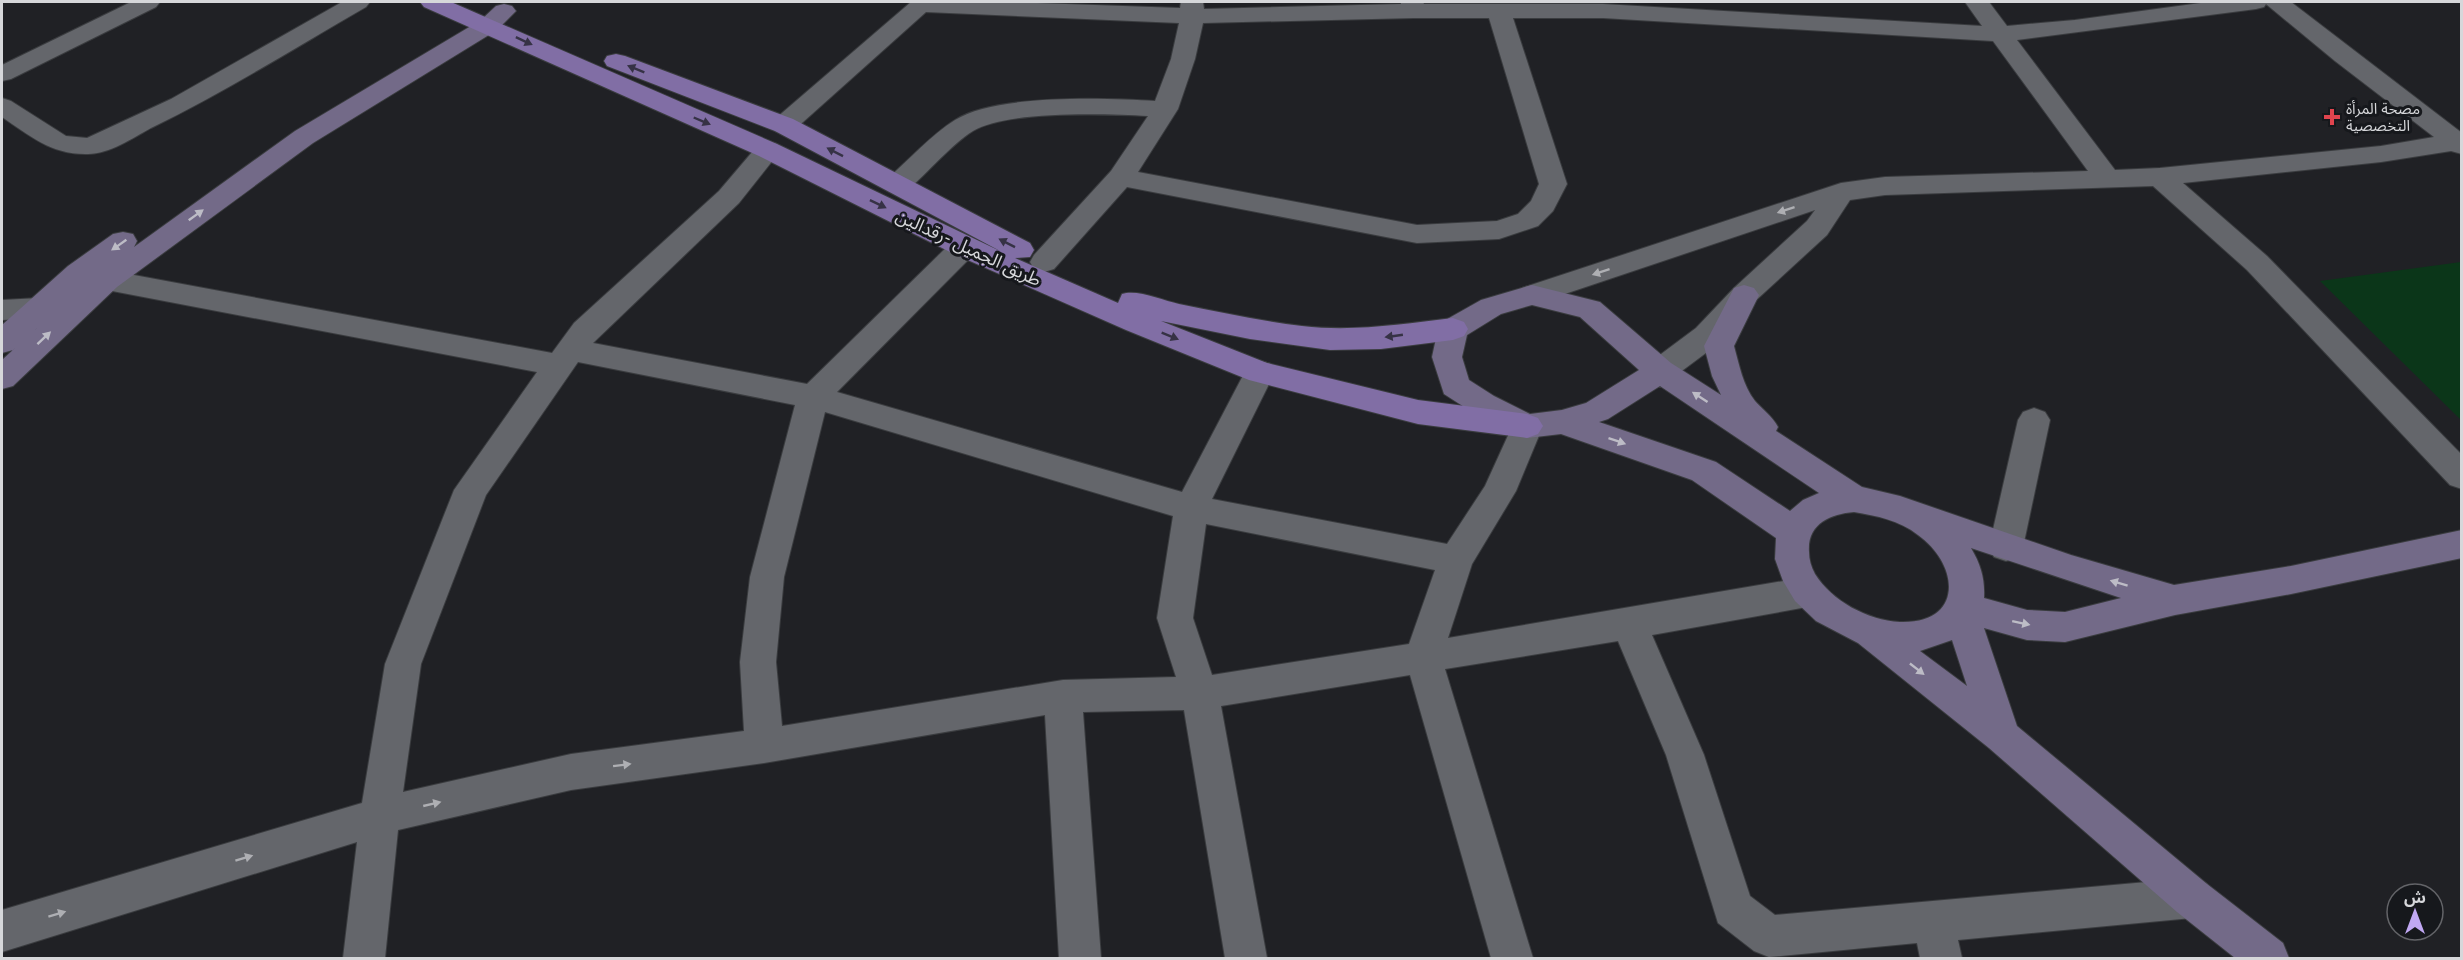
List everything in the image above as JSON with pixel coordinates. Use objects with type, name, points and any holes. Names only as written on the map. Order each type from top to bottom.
[{"type":"main road","name":"طريق الجميل -رقدالين","points":[[442,5],[492,12],[640,95],[776,138],[898,184],[1044,262],[1144,307],[1256,330],[1323,339],[1360,340],[1453,329]]},
{"type":"main road","name":"طريق الجميل -رقدالين","points":[[776,138],[964,247],[1137,323],[1260,372],[1418,412],[1527,426]]},
{"type":"street","points":[[2,74],[148,2]]},
{"type":"street","points":[[2,106],[59,143],[90,146],[180,104],[358,2]]},
{"type":"street","points":[[1977,2],[2003,34],[2108,179]]},
{"type":"street","points":[[364,958],[380,816],[403,664],[471,490],[564,357],[585,331],[729,197],[776,138],[922,3],[1192,9],[1413,6],[1499,11],[1602,7],[2003,34],[2075,27],[2256,2]]},
{"type":"street","points":[[2277,2],[2344,57],[2460,143]]},
{"type":"street","points":[[2,342],[78,273],[285,129],[432,45],[445,35],[450,27],[442,5]]},
{"type":"street","points":[[1044,262],[1121,177],[1165,109],[1183,59],[1192,9]]},
{"type":"street","points":[[1121,177],[1417,234],[1498,230],[1528,220],[1543,205],[1553,184],[1499,11]]},
{"type":"street","points":[[2,378],[106,280],[304,137],[492,12]]},
{"type":"street","points":[[898,184],[963,126],[976,119],[1002,112],[1113,105],[1165,109]]},
{"type":"street","points":[[1841,192],[1817,228],[1744,295],[1707,336],[1660,371],[1597,411],[1562,422],[1527,426],[1483,404],[1455,386],[1447,357],[1453,329],[1491,306],[1532,295],[1841,192],[1886,186],[2160,177],[2381,154],[2460,143]]},
{"type":"street","points":[[2160,177],[2257,263],[2462,476]]},
{"type":"street","points":[[765,746],[758,662],[767,577],[813,397],[964,247]]},
{"type":"street","points":[[106,280],[813,397],[1191,508],[1456,560]]},
{"type":"street","points":[[1532,295],[1590,309],[1660,371],[1854,499]]},
{"type":"street","points":[[1744,295],[1719,346],[1727,375],[1742,407],[1791,456]]},
{"type":"street","points":[[2,310],[39,308]]},
{"type":"street","points":[[1246,958],[1200,693],[1175,618],[1191,508],[1260,372]]},
{"type":"street","points":[[2006,547],[2034,420]]},
{"type":"street","points":[[1562,422],[1704,471],[1794,532]]},
{"type":"street","points":[[1512,958],[1423,657],[1456,560],[1499,491],[1527,426]]},
{"type":"street","points":[[2175,600],[2006,547],[1884,503],[1854,499],[1833,501],[1816,508],[1802,518],[1794,532],[1791,551],[1795,571],[1807,592],[1835,616],[1871,633],[2002,736],[2245,946],[2268,958]]},
{"type":"street","points":[[1914,515],[1940,534],[1960,558],[1968,584],[1963,611],[2002,736]]},
{"type":"street","points":[[1963,611],[2027,625],[2065,627],[2175,600],[2291,580],[2462,544]]},
{"type":"street","points":[[2,931],[380,816],[571,772],[765,746],[1063,696],[1200,693],[1629,624],[1807,592]]},
{"type":"street","points":[[1871,633],[1899,638],[1925,636],[1947,627],[1963,611]]},
{"type":"street","points":[[1629,624],[1685,755],[1733,909],[1769,936],[1937,941],[2192,898]]},
{"type":"street","points":[[1063,696],[1080,958]]},
{"type":"green space","points":[[2462,262],[2461,420],[2320,281]]},
{"type":"place","name":"مصحة المرأة التخصصية","points":[[2332,117]]}]
